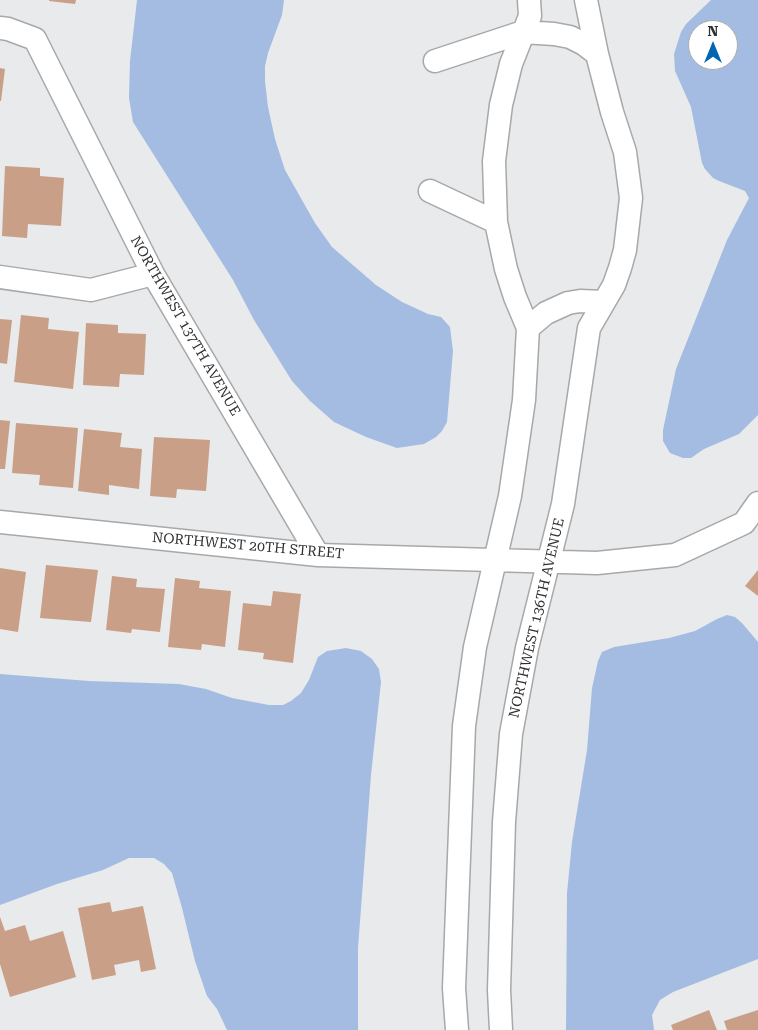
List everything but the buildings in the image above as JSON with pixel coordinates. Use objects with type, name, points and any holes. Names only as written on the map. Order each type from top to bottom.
[{"type":"street","points":[[456,1030],[454,988],[464,726],[476,647],[510,496],[522,409],[528,328],[506,269],[496,222],[494,161],[500,105],[511,64],[530,16],[529,0]]},
{"type":"street","name":"NORTHWEST 136TH AVENUE","points":[[502,1030],[499,990],[504,822],[511,734],[527,648],[563,504],[589,328],[614,286],[626,250],[631,198],[626,152],[612,112],[586,0]]},
{"type":"street","name":"NORTHWEST 137TH AVENUE","points":[[0,28],[36,39],[153,274],[318,555]]},
{"type":"street","points":[[435,61],[523,32],[570,37],[584,44],[597,54]]},
{"type":"street","points":[[430,190],[496,222]]},
{"type":"street","points":[[0,277],[91,290],[153,274]]},
{"type":"street","points":[[528,328],[546,312],[562,305],[580,301],[604,302]]},
{"type":"street","name":"NORTHWEST 20TH STREET","points":[[0,522],[318,555],[548,560],[598,563],[675,555],[744,523],[758,503]]},
{"type":"water","points":[[137,0],[284,0],[282,15],[268,53],[265,66],[265,81],[275,139],[285,170],[315,223],[332,247],[376,285],[402,302],[428,314],[441,317],[450,327],[453,351],[447,422],[436,437],[424,444],[397,448],[366,437],[334,422],[310,401],[292,381],[254,320],[233,280],[133,122],[129,98],[130,61]]},
{"type":"water","points":[[711,0],[758,0],[758,415],[739,434],[704,449],[691,458],[683,458],[670,453],[663,441],[663,430],[676,369],[727,240],[749,198],[745,191],[713,178],[702,163],[691,107],[675,71],[674,54],[681,32],[688,22],[688,70],[738,70],[738,20],[690,20]]},
{"type":"water","points":[[727,615],[735,617],[742,623],[758,642],[758,959],[673,992],[660,1000],[652,1015],[654,1030],[566,1030],[567,893],[572,842],[587,750],[592,688],[598,661],[602,652],[614,647],[669,638],[695,631]]},
{"type":"water","points":[[346,648],[361,651],[372,659],[379,669],[381,682],[371,775],[358,948],[358,1030],[227,1030],[217,1009],[207,996],[195,961],[172,873],[164,864],[154,858],[129,858],[103,870],[57,884],[0,905],[0,674],[89,681],[179,684],[206,689],[232,698],[269,705],[283,705],[301,693],[309,680],[318,657],[327,651]]}]
